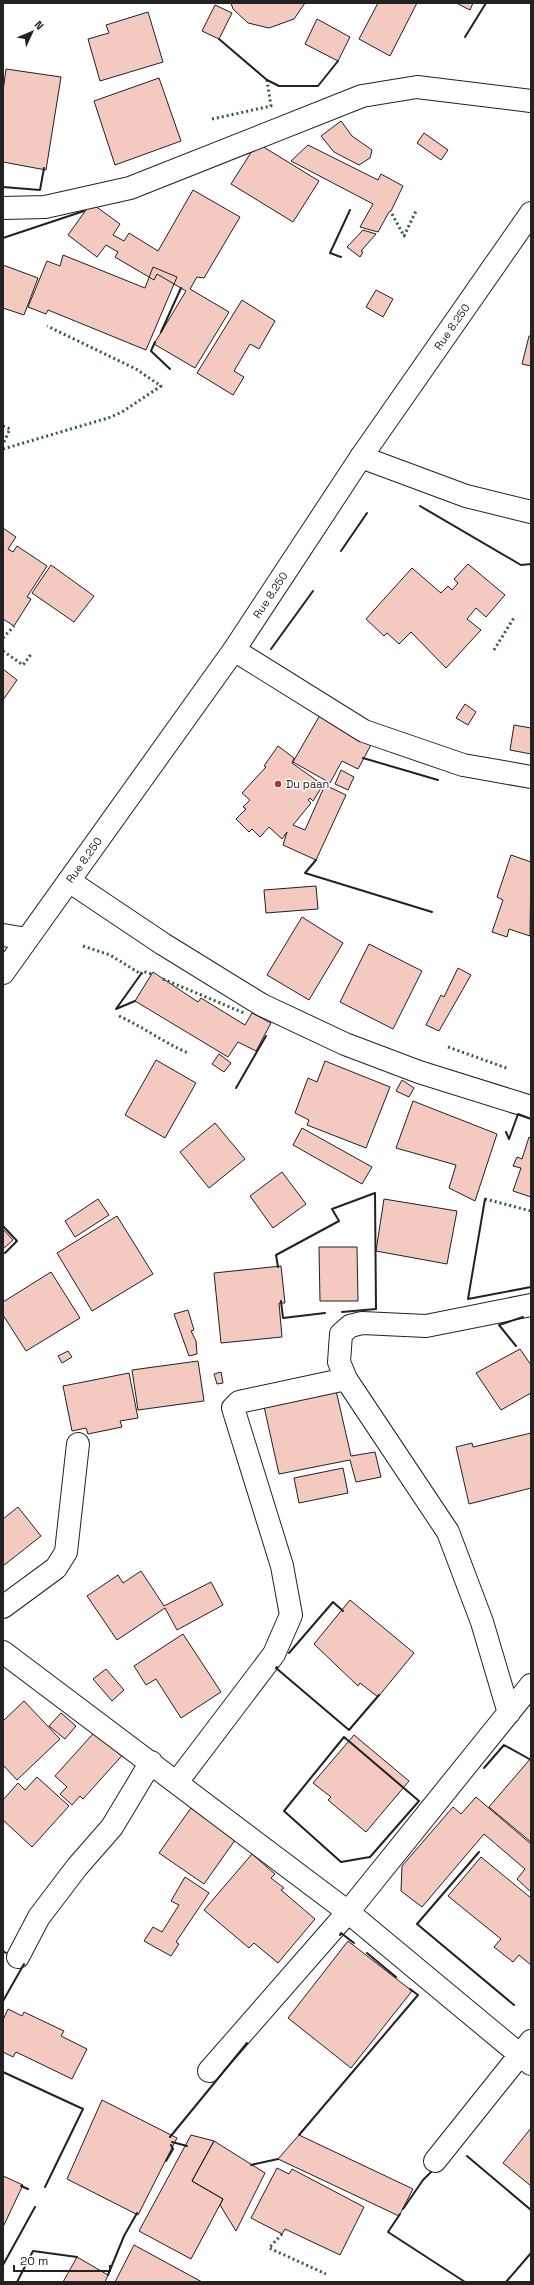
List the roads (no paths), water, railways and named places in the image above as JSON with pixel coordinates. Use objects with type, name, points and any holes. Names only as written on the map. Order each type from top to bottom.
[{"type":"main road","points":[[3,208],[45,207],[130,188],[362,96],[417,87],[531,100]]},
{"type":"main road","name":"Rue 8.250","points":[[3,973],[234,650],[361,457],[529,220]]},
{"type":"main road","points":[[361,457],[466,496],[531,512]]},
{"type":"main road","points":[[234,650],[364,731],[463,765],[531,777]]},
{"type":"main road","points":[[69,881],[163,944],[262,1005],[367,1052],[419,1072],[531,1107]]},
{"type":"main road","points":[[3,935],[27,939]]},
{"type":"main road","points":[[509,1713],[479,1614],[448,1532],[346,1379],[339,1362],[341,1334],[350,1326],[362,1323],[426,1326],[531,1305]]},
{"type":"main road","points":[[177,1782],[274,1654],[291,1615],[282,1566],[233,1408],[239,1402],[346,1379]]},
{"type":"main road","points":[[3,1607],[56,1568],[66,1552],[78,1444]]},
{"type":"main road","points":[[3,1652],[151,1762],[348,1912],[527,2053],[435,2161]]},
{"type":"main road","points":[[209,2071],[348,1912],[531,1685]]},
{"type":"main road","points":[[18,1957],[39,1917],[77,1867],[112,1827],[151,1762]]},
{"type":"place","name":"Du paan","points":[[278,784]]}]
